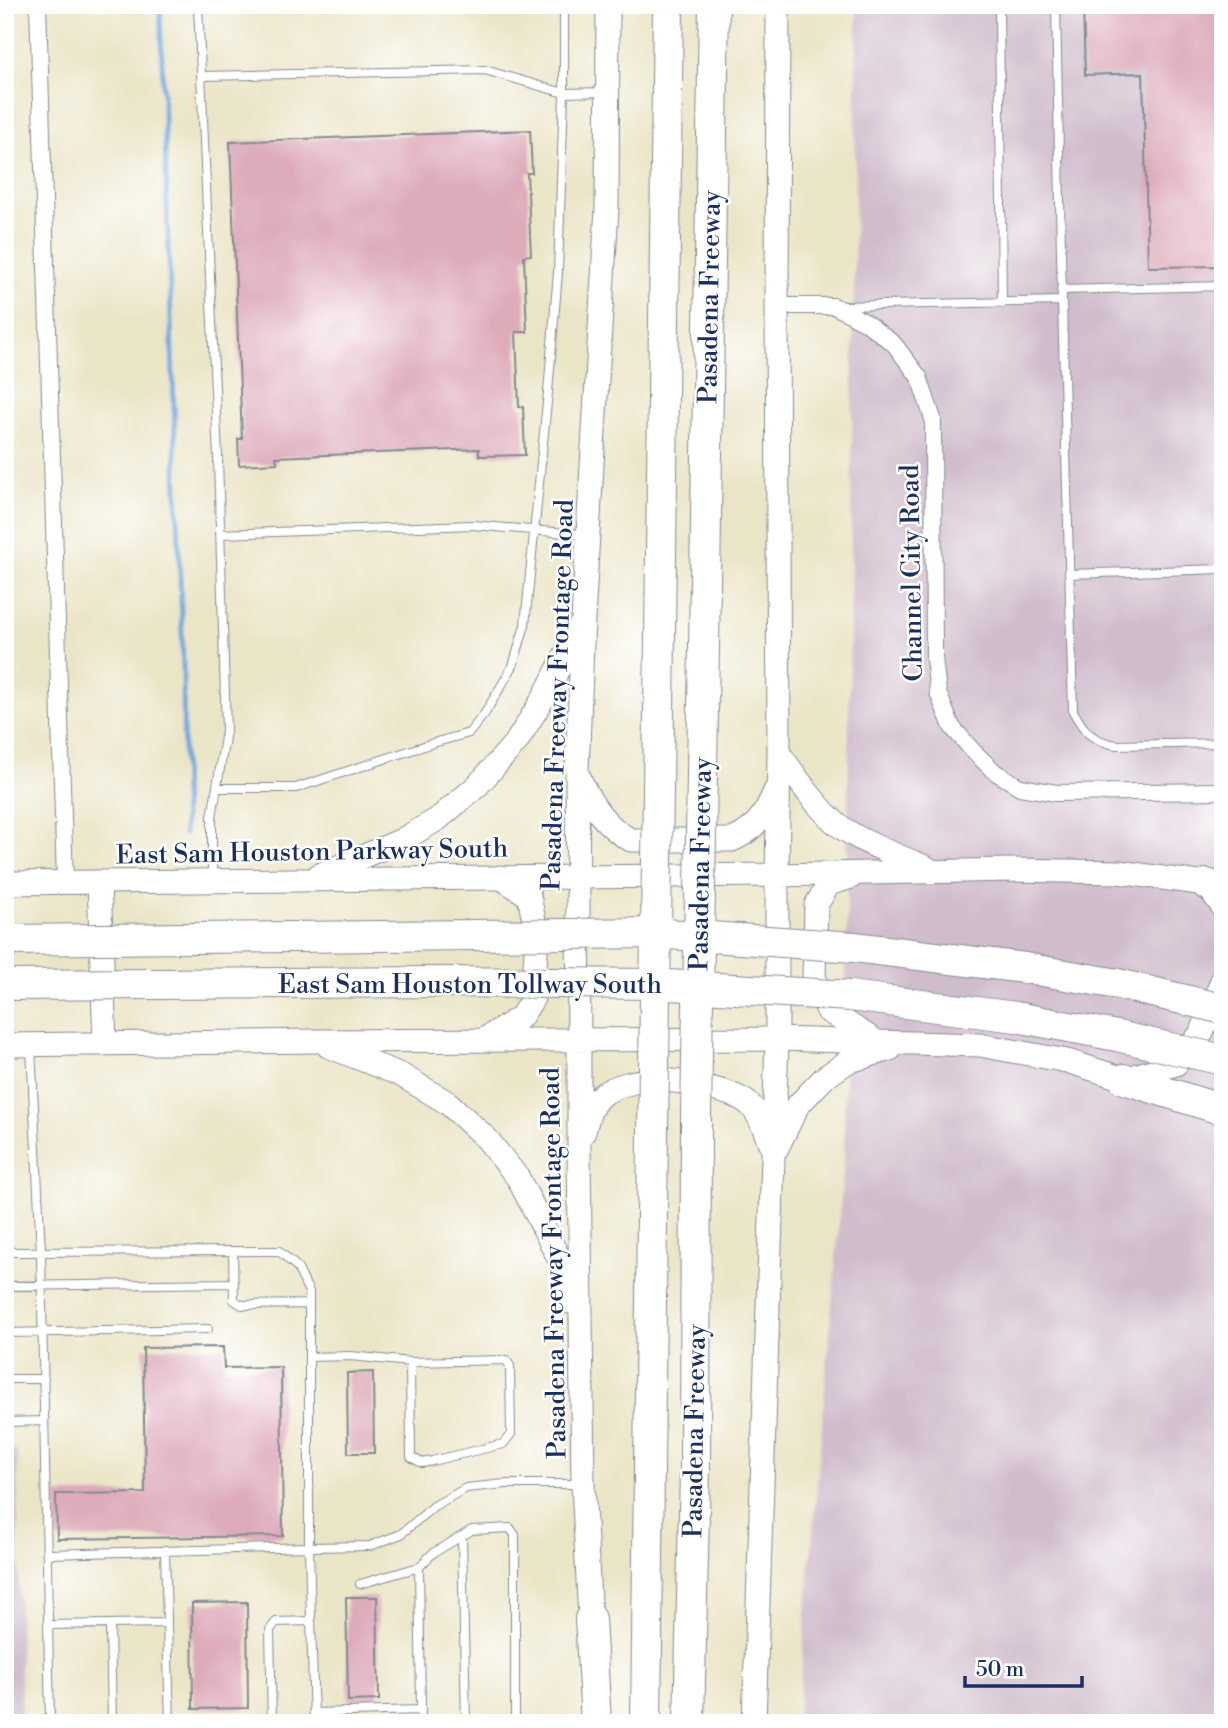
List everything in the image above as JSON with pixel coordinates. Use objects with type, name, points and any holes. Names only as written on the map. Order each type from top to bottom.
[{"type":"highway","name":"Pasadena Freeway","points":[[646,1723],[668,5]]},
{"type":"highway","name":"Pasadena Freeway","points":[[689,1723],[695,1471],[696,1116],[714,5]]},
{"type":"highway","name":"East Sam Houston Tollway South","points":[[5,940],[653,933],[854,947],[1025,968],[1118,984],[1223,1009]]},
{"type":"highway","name":"East Sam Houston Tollway South","points":[[5,985],[429,982],[652,984],[850,996],[1016,1017],[1223,1060]]},
{"type":"highway","points":[[1124,1079],[1223,1110]]},
{"type":"highway","points":[[695,1471],[701,1723]]},
{"type":"highway","points":[[590,1619],[596,1723]]},
{"type":"main road","name":"Pasadena Freeway Frontage Road","points":[[584,1723],[590,1619],[583,1485],[577,771],[607,208],[608,5]]},
{"type":"main road","points":[[754,1723],[778,1039],[778,5]]},
{"type":"main road","points":[[310,879],[402,840],[438,819],[477,786],[517,741],[544,696],[583,620]]},
{"type":"main road","points":[[779,753],[809,794],[837,824],[871,845],[933,870]]},
{"type":"main road","points":[[577,771],[593,806],[606,823],[618,834],[631,840],[732,840],[744,835],[756,824],[778,785]]},
{"type":"main road","name":"East Sam Houston Parkway South","points":[[5,883],[777,875],[933,870],[1119,872],[1217,893]]},
{"type":"main road","points":[[867,873],[829,884],[816,905],[814,977],[828,1011],[877,1042]]},
{"type":"main road","points":[[483,1040],[521,1017],[533,998],[537,935],[529,897],[500,877]]},
{"type":"main road","points":[[99,882],[105,1044]]},
{"type":"main road","points":[[5,1045],[778,1039],[980,1045],[1067,1061],[1124,1079],[1176,1064],[1202,1032],[1223,978]]},
{"type":"main road","points":[[316,1041],[401,1075],[449,1103],[487,1139],[518,1178],[564,1268],[582,1366]]},
{"type":"main road","points":[[774,1154],[798,1105],[824,1078],[847,1062],[908,1043]]},
{"type":"main road","points":[[579,1150],[590,1112],[603,1094],[625,1084],[650,1079],[726,1092],[744,1099],[758,1114],[774,1154]]},
{"type":"street","points":[[37,5],[65,882]]},
{"type":"street","name":"Channel City Road","points":[[776,306],[834,306],[865,321],[894,344],[919,377],[933,419],[934,658],[938,693],[952,727],[973,751],[995,772],[1020,787],[1057,793],[1223,791]]},
{"type":"lane","points":[[198,5],[226,731],[212,817],[212,880]]},
{"type":"lane","points":[[217,788],[296,788],[469,733],[485,713],[513,666],[525,625],[558,272],[564,5]]},
{"type":"lane","points":[[999,5],[1002,303]]},
{"type":"lane","points":[[1056,5],[1073,711],[1083,730],[1100,742],[1116,745],[1223,743]]},
{"type":"lane","points":[[201,76],[485,70],[564,93],[608,92]]},
{"type":"lane","points":[[1061,290],[1223,286]]},
{"type":"lane","points":[[834,306],[1062,301]]},
{"type":"lane","points":[[220,534],[473,525],[588,535]]},
{"type":"lane","points":[[1069,574],[1223,569]]},
{"type":"lane","points":[[31,1045],[42,1285],[50,1723]]},
{"type":"lane","points":[[233,1251],[234,1300],[242,1305],[309,1304]]},
{"type":"lane","points":[[5,1252],[279,1251],[296,1266],[309,1292],[309,1547],[314,1718],[421,1710]]},
{"type":"lane","points":[[5,1286],[234,1283]]},
{"type":"lane","points":[[5,1333],[208,1329]]},
{"type":"lane","points":[[309,1357],[351,1356],[410,1362],[506,1360],[510,1366],[511,1434],[503,1444],[432,1461],[422,1463],[411,1457],[410,1362]]},
{"type":"lane","points":[[5,1380],[44,1379]]},
{"type":"lane","points":[[5,1422],[44,1421]]},
{"type":"lane","points":[[47,1554],[370,1546],[401,1534],[434,1506],[466,1488],[505,1484],[583,1485]]},
{"type":"lane","points":[[360,1584],[419,1567],[433,1553],[472,1530],[510,1528],[515,1535],[515,1723]]},
{"type":"lane","points":[[462,1536],[467,1723]]},
{"type":"lane","points":[[165,1550],[170,1723]]},
{"type":"lane","points":[[419,1567],[421,1723]]},
{"type":"lane","points":[[272,1723],[270,1630],[276,1622],[311,1620]]},
{"type":"lane","points":[[48,1625],[167,1623]]},
{"type":"lane","points":[[110,1624],[112,1723]]},
{"type":"shaded area","points":[[857,5],[1223,5],[1223,1723],[797,1723],[844,1161]]},
{"type":"shaded area","points":[[17,1450],[21,1723],[5,1723],[5,1451]]},
{"type":"building","points":[[1083,5],[1223,5],[1223,266],[1148,267],[1143,73],[1085,75]]},
{"type":"building","points":[[530,130],[532,173],[527,173],[531,255],[524,256],[527,332],[516,332],[519,407],[523,407],[525,455],[479,456],[479,449],[276,457],[277,463],[239,465],[238,439],[242,439],[230,142]]},
{"type":"building","points":[[223,1347],[224,1368],[281,1367],[283,1536],[57,1539],[56,1494],[145,1493],[143,1348]]},
{"type":"building","points":[[373,1372],[374,1453],[348,1453],[347,1373]]},
{"type":"building","points":[[346,1597],[377,1597],[379,1700],[348,1701]]},
{"type":"building","points":[[247,1602],[248,1708],[193,1709],[192,1603]]},
{"type":"waterway","points":[[160,5],[183,661],[184,834]]}]
